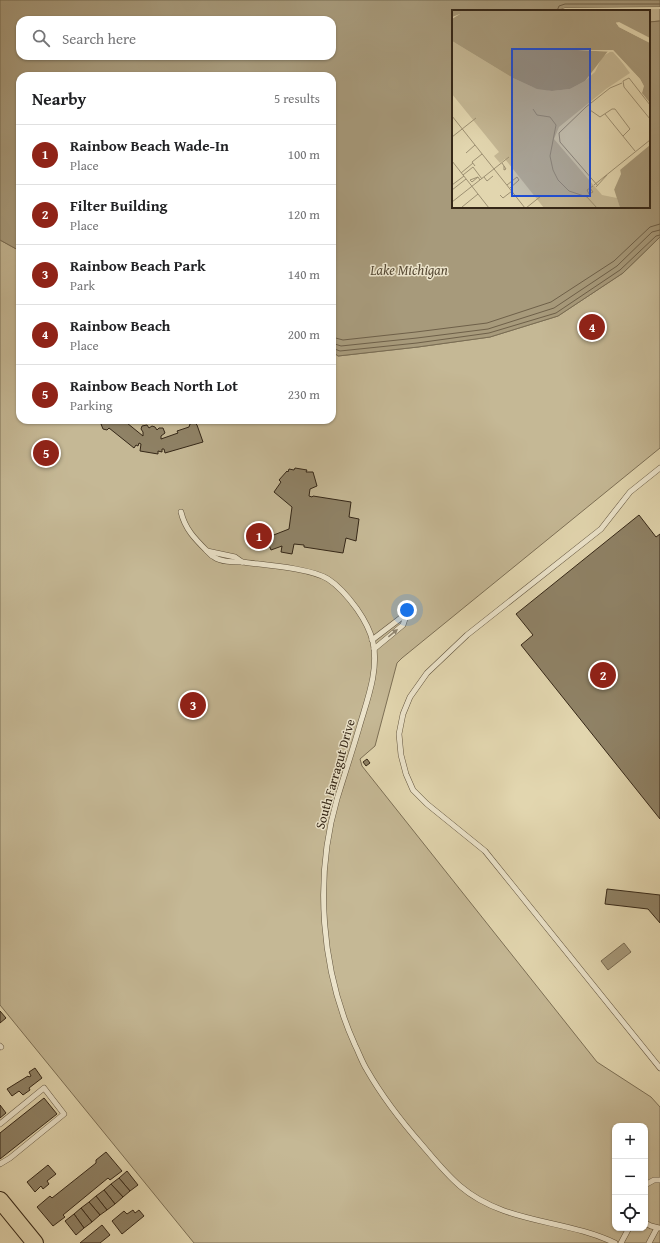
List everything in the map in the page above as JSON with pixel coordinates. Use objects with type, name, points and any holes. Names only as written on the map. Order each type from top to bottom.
[{"type":"main road","points":[[0,1201],[35,1243]]},
{"type":"lane","points":[[660,468],[630,492],[601,529],[467,635],[427,673],[410,697],[403,714],[399,734],[400,755],[413,790],[427,804],[485,851],[660,1068]]},
{"type":"lane","name":"South Farragut Drive","points":[[182,512],[184,522],[189,532],[198,543],[214,557],[233,562],[308,571],[328,579],[353,602],[366,622],[372,640],[374,649],[372,685],[336,803],[328,842],[324,874],[324,904],[328,946],[336,990],[347,1028],[366,1069],[394,1112],[442,1168],[460,1186],[483,1202],[511,1214],[588,1232],[615,1243]]},
{"type":"lane","points":[[372,640],[407,613],[403,625],[374,649]]},
{"type":"lane","points":[[0,1124],[44,1088],[64,1114],[10,1158],[0,1164]]},
{"type":"lane","points":[[648,1183],[654,1180],[660,1180]]},
{"type":"lane","points":[[648,1224],[659,1228],[649,1243]]},
{"type":"lane","points":[[621,1243],[627,1231]]},
{"type":"shaded area","points":[[660,7],[660,21],[650,22],[650,10],[560,10],[565,8]]},
{"type":"shaded area","points":[[660,237],[660,448],[397,663],[375,746],[360,759],[362,766],[597,1062],[651,1097],[660,1107],[660,1243],[194,1243],[0,1005],[0,240],[16,249],[16,424],[336,424],[336,354],[338,356],[418,347],[490,337],[558,316],[623,273]]},
{"type":"water","name":"Lake Michigan","points":[[0,0],[660,0],[660,7],[565,8],[560,10],[452,10],[452,208],[650,208],[650,22],[660,21],[660,237],[623,273],[558,316],[490,337],[418,347],[338,356],[336,354],[336,72],[16,72],[16,249],[0,240]]},
{"type":"water","points":[[624,943],[631,952],[608,970],[601,961]]},
{"type":"pier","points":[[660,7],[660,9],[560,10],[565,8]]},
{"type":"building","points":[[101,424],[128,424],[143,436],[141,429],[142,426],[147,425],[149,428],[152,426],[155,427],[157,430],[159,428],[163,428],[165,433],[161,436],[161,439],[178,433],[177,431],[189,427],[190,424],[196,424],[203,442],[165,453],[164,449],[162,449],[162,452],[158,451],[158,454],[140,451],[141,444],[139,443],[138,446],[136,445],[134,448],[109,428],[107,430],[103,429]]},
{"type":"building","points":[[295,468],[307,470],[306,472],[313,472],[317,486],[310,489],[309,496],[351,502],[349,517],[359,519],[356,541],[346,538],[343,553],[294,544],[292,554],[281,552],[282,546],[271,550],[266,538],[289,529],[292,507],[274,492],[281,482],[279,480],[287,471],[288,472],[289,469],[294,470]]},
{"type":"building","points":[[639,515],[656,537],[660,534],[660,819],[521,645],[533,635],[516,614]]},
{"type":"building","points":[[367,759],[370,763],[366,766],[363,762]]},
{"type":"building","points":[[607,889],[660,895],[660,923],[648,909],[605,904]]},
{"type":"building","points":[[0,1011],[6,1018],[0,1023]]},
{"type":"building","points":[[35,1068],[42,1078],[29,1088],[30,1090],[23,1095],[19,1091],[12,1096],[7,1089],[28,1076],[31,1076],[29,1072]]},
{"type":"building","points":[[44,1098],[57,1114],[0,1159],[0,1133]]},
{"type":"building","points":[[0,1105],[6,1113],[0,1118]]},
{"type":"building","points":[[106,1152],[122,1171],[110,1180],[108,1178],[63,1215],[65,1217],[53,1226],[37,1207],[50,1196],[52,1198],[96,1163],[96,1160]]},
{"type":"building","points":[[48,1165],[56,1174],[47,1181],[49,1184],[43,1189],[41,1186],[35,1192],[27,1182]]},
{"type":"building","points":[[127,1171],[138,1185],[130,1191],[119,1178]]},
{"type":"building","points":[[119,1178],[130,1191],[123,1197],[111,1184]]},
{"type":"building","points":[[111,1184],[123,1197],[115,1204],[104,1190]]},
{"type":"building","points":[[104,1190],[115,1204],[107,1210],[96,1196]]},
{"type":"building","points":[[96,1196],[107,1210],[100,1215],[89,1202]]},
{"type":"building","points":[[89,1202],[100,1215],[92,1222],[81,1208]]},
{"type":"building","points":[[81,1208],[92,1222],[84,1228],[74,1214]]},
{"type":"building","points":[[133,1210],[135,1213],[139,1210],[144,1216],[122,1234],[112,1221],[124,1211],[127,1214]]},
{"type":"building","points":[[74,1214],[84,1228],[76,1235],[65,1221]]},
{"type":"building","points":[[102,1225],[110,1235],[100,1243],[80,1243]]},
{"type":"place","name":"Rainbow Beach","points":[[592,327]]},
{"type":"place","name":"Rainbow Beach North Lot","points":[[46,453]]},
{"type":"place","name":"Rainbow Beach Wade-In","points":[[259,536]]},
{"type":"place","name":"Filter Building","points":[[603,675]]},
{"type":"place","name":"Rainbow Beach Park","points":[[193,705]]}]
